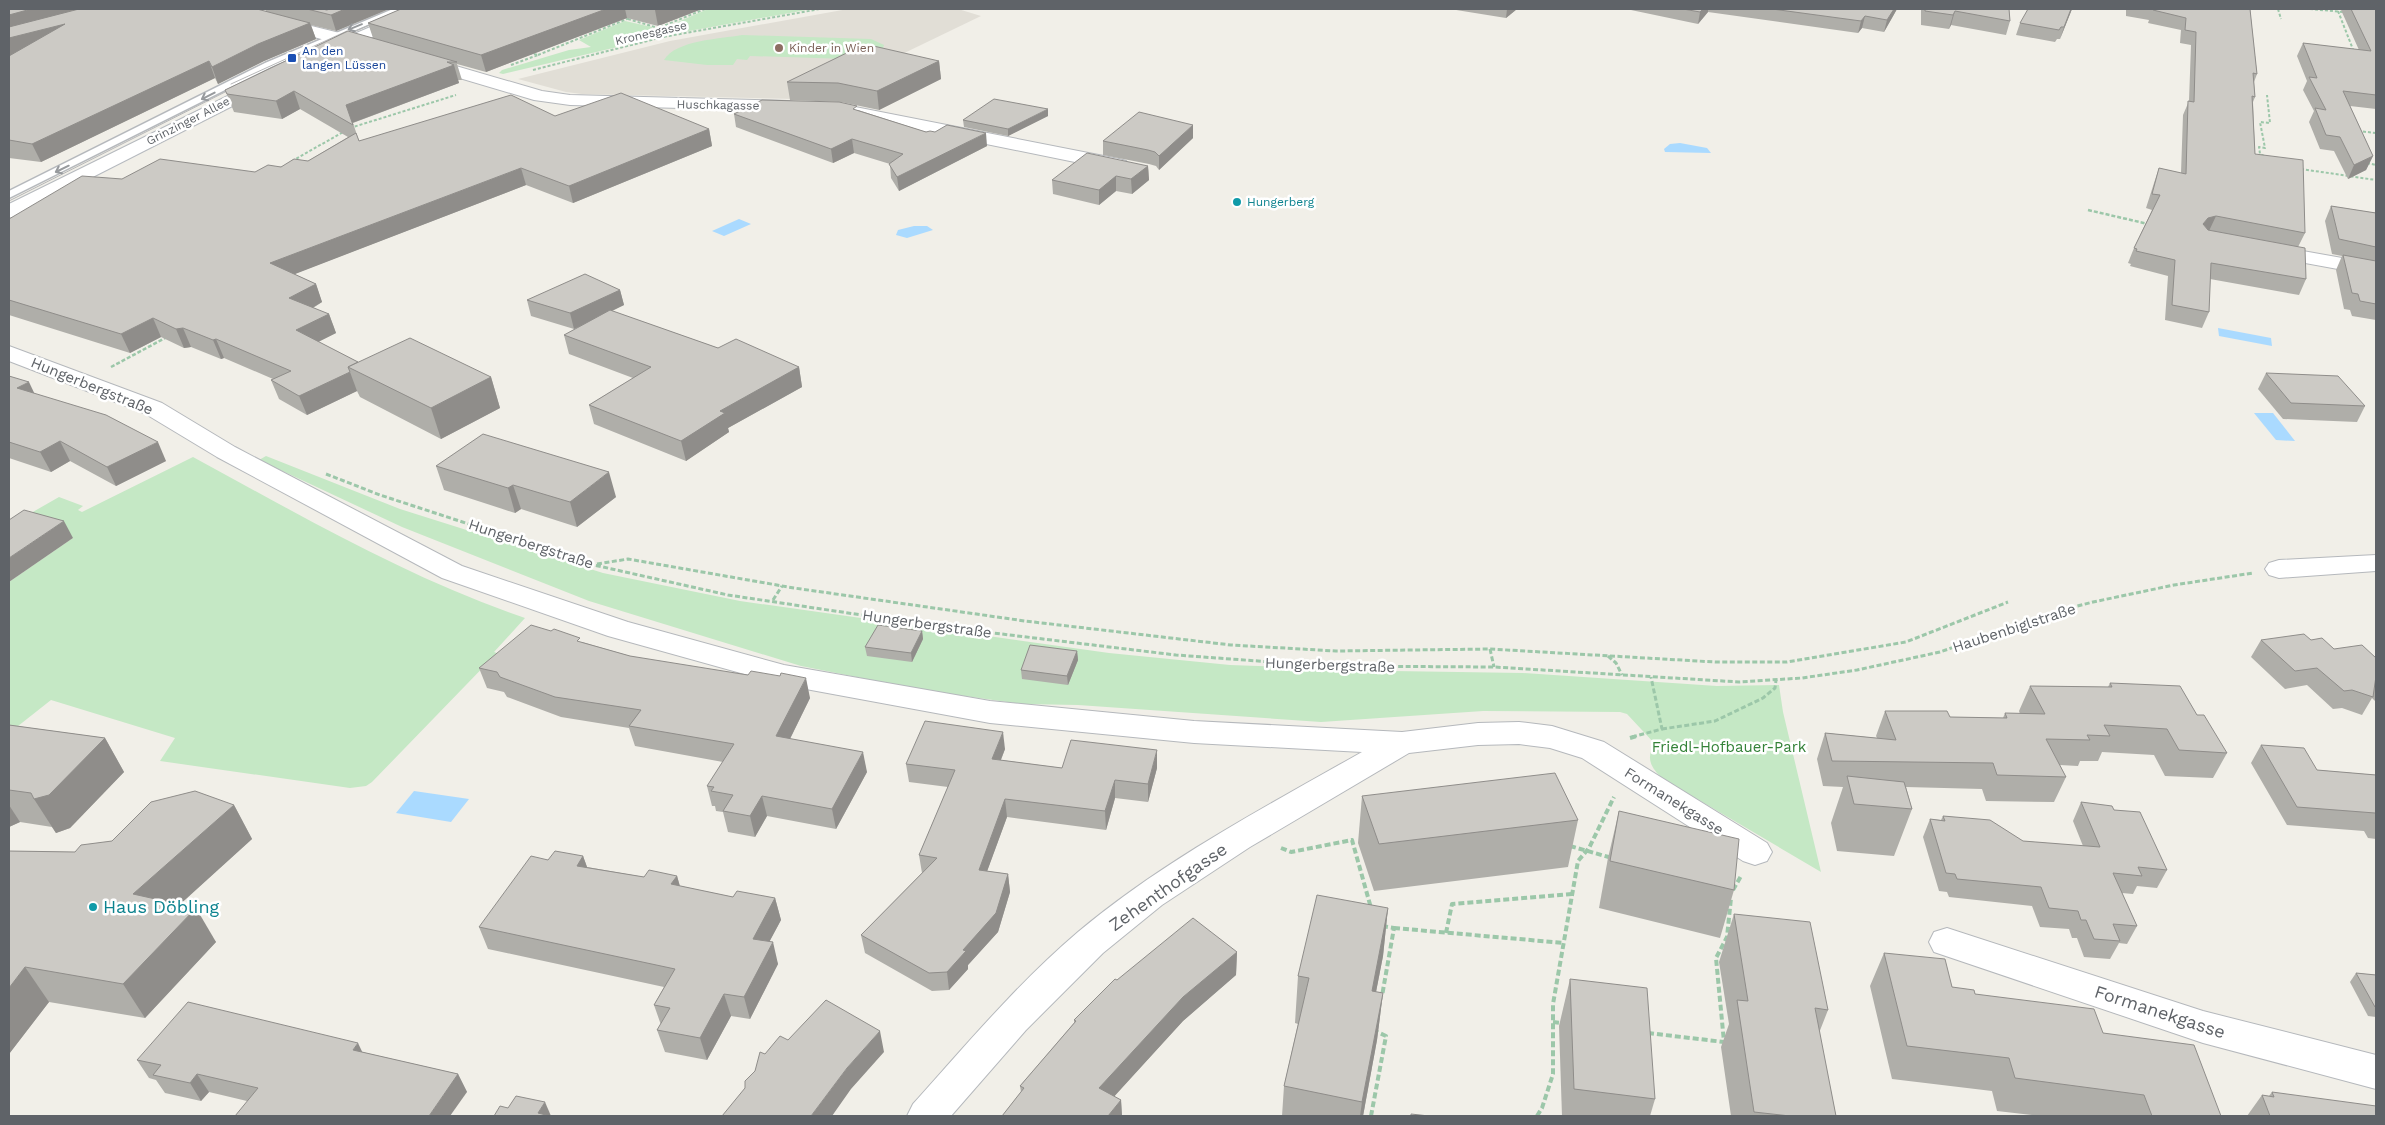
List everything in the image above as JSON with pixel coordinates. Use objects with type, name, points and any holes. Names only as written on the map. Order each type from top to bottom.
[{"type":"street","points":[[226,9],[331,37],[390,50]]},
{"type":"street","name":"Grinzinger Allee","points":[[9,212],[351,40],[425,9]]},
{"type":"street","name":"Huschkagasse","points":[[408,56],[540,96],[570,100],[806,106]]},
{"type":"street","points":[[825,108],[1139,170]]},
{"type":"street","points":[[2246,246],[2376,270]]},
{"type":"street","name":"Hungerbergstraße","points":[[9,353],[153,408],[226,452],[452,572],[618,630],[784,674],[990,712],[1194,732],[1402,743],[1478,734],[1519,733],[1552,738],[1593,750]]},
{"type":"street","points":[[2279,569],[2376,563]]},
{"type":"street","name":"Zehenthofgasse","points":[[927,1116],[1013,1020],[1090,942],[1150,895],[1246,834],[1402,743]]},
{"type":"street","name":"Formanekgasse","points":[[1593,750],[1755,852]]},
{"type":"street","name":"Formanekgasse","points":[[1947,942],[2203,1028],[2376,1072]]},
{"type":"lane","points":[[9,195],[268,66],[331,37],[400,9]]},
{"type":"path","points":[[656,28],[705,9]]},
{"type":"path","name":"Kronesgasse","points":[[286,165],[354,126],[491,82],[666,37],[820,9]]},
{"type":"path","points":[[2278,9],[2282,19]]},
{"type":"path","points":[[2310,9],[2347,12]]},
{"type":"path","points":[[2338,12],[2353,47],[2354,52],[2348,55]]},
{"type":"path","points":[[538,56],[550,49],[635,15]]},
{"type":"path","points":[[628,19],[656,28],[666,37]]},
{"type":"path","points":[[2267,95],[2270,123],[2260,122],[2265,148],[2259,147],[2260,154],[2271,158]]},
{"type":"path","points":[[2353,130],[2376,133]]},
{"type":"path","points":[[2363,155],[2367,163],[2376,164]]},
{"type":"path","points":[[2301,169],[2376,180]]},
{"type":"path","points":[[2088,210],[2151,225]]},
{"type":"path","points":[[84,382],[170,336]]},
{"type":"path","name":"Hungerbergstraße","points":[[325,474],[380,495],[594,565],[728,595],[819,609],[1167,654],[1254,662],[1326,666],[1494,667],[1651,676]]},
{"type":"path","points":[[594,565],[628,559],[782,586],[1025,621],[1231,645],[1336,651],[1490,649],[1715,662],[1787,662],[1906,642],[2008,602]]},
{"type":"path","name":"Haubenbiglstraße","points":[[1651,676],[1740,682],[1776,680],[1857,670],[1940,652],[2047,614],[2093,602],[2174,585],[2279,569]]},
{"type":"path","points":[[773,600],[782,586]]},
{"type":"path","points":[[1490,649],[1494,667]]},
{"type":"path","points":[[1608,656],[1616,663],[1622,675]]},
{"type":"path","points":[[1651,676],[1662,729]]},
{"type":"path","points":[[1593,750],[1662,729],[1715,721],[1763,698],[1775,688],[1776,680]]},
{"type":"path","points":[[1537,1116],[1542,1108],[1553,1074],[1552,1004],[1578,861],[1586,852],[1627,771]]},
{"type":"path","points":[[1246,834],[1291,852],[1362,839]]},
{"type":"path","points":[[1352,840],[1370,908],[1374,914]]},
{"type":"path","points":[[1561,843],[1586,852],[1614,858]]},
{"type":"path","points":[[1638,1032],[1724,1042],[1716,958],[1728,937],[1731,894],[1755,852]]},
{"type":"path","points":[[1726,885],[1735,887]]},
{"type":"path","points":[[1446,933],[1452,904],[1572,894]]},
{"type":"path","points":[[1378,920],[1382,926],[1394,928],[1564,943]]},
{"type":"path","points":[[1380,1005],[1394,928]]},
{"type":"path","points":[[1553,1022],[1572,1024]]},
{"type":"path","points":[[1371,1116],[1386,1036],[1375,1032],[1376,1024]]},
{"type":"shaded area","name":"Kinder in Wien","points":[[848,9],[958,9],[981,16],[865,72],[794,99],[582,94],[566,92],[518,79],[670,41]]},
{"type":"green space","points":[[708,9],[812,9],[667,35],[659,30]]},
{"type":"green space","points":[[625,21],[652,27],[652,32],[660,37],[503,74],[499,73],[502,70],[569,50],[591,47],[579,40]]},
{"type":"green space","points":[[742,35],[871,39],[884,45],[883,48],[847,59],[750,56],[747,60],[737,59],[733,65],[707,65],[664,60],[670,53],[688,44]]},
{"type":"green space","name":"Friedl-Hofbauer-Park","points":[[266,456],[400,509],[603,573],[740,601],[1109,653],[1230,665],[1393,671],[1523,673],[1717,686],[1779,685],[1783,712],[1821,872],[1663,779],[1655,771],[1651,763],[1650,754],[1655,744],[1627,714],[1620,712],[1483,711],[1321,722],[1078,705],[1021,704],[922,690],[801,666],[589,601],[402,527],[259,460]]},
{"type":"green space","points":[[193,457],[356,545],[397,565],[482,602],[525,618],[494,652],[497,653],[366,786],[350,788],[160,761],[175,738],[51,700],[13,730],[9,729],[9,582],[73,538],[31,513],[59,497],[83,506],[78,510],[82,512]]},
{"type":"water","points":[[1680,143],[1707,148],[1711,153],[1665,152],[1664,149],[1670,144]]},
{"type":"water","points":[[739,219],[751,224],[724,236],[712,231]]},
{"type":"water","points":[[914,226],[927,226],[933,230],[907,238],[896,235],[898,230]]},
{"type":"water","points":[[2218,328],[2271,338],[2272,346],[2219,336]]},
{"type":"water","points":[[2254,413],[2273,413],[2295,441],[2276,440]]},
{"type":"water","points":[[414,791],[469,799],[451,822],[396,813]]},
{"type":"building","points":[[9,9],[31,9],[9,15]]},
{"type":"building","points":[[79,9],[257,9],[310,23],[258,44],[212,67],[209,61],[32,144],[9,140],[9,56],[65,24],[9,38],[9,27]]},
{"type":"building","points":[[307,9],[327,10],[345,9],[331,15]]},
{"type":"building","points":[[401,9],[606,9],[481,55],[368,23]]},
{"type":"building","points":[[1683,9],[1703,9],[1700,12]]},
{"type":"building","points":[[1772,9],[1894,9],[1887,20],[1865,16],[1861,21]]},
{"type":"building","points":[[1925,9],[2009,9],[2010,21],[1955,11],[1953,15],[1925,11]]},
{"type":"building","points":[[2028,9],[2071,9],[2064,27],[2061,27],[2059,30],[2020,23]]},
{"type":"building","points":[[2153,9],[2250,9],[2257,74],[2253,73],[2255,97],[2252,96],[2255,154],[2303,160],[2305,233],[2216,216],[2208,218],[2203,224],[2208,230],[2305,248],[2306,279],[2211,263],[2209,312],[2172,305],[2175,260],[2136,251],[2137,249],[2134,248],[2160,195],[2152,194],[2159,168],[2186,174],[2188,101],[2194,102],[2196,32],[2185,30],[2186,18]]},
{"type":"building","points":[[2351,9],[2376,9],[2376,95],[2343,91],[2373,156],[2354,165],[2340,137],[2326,135],[2315,108],[2326,110],[2309,77],[2317,78],[2303,43],[2371,51]]},
{"type":"building","points":[[348,31],[457,62],[447,62],[454,65],[346,105],[353,125],[294,91],[276,101],[227,94],[225,90]]},
{"type":"building","points":[[863,45],[939,61],[877,91],[838,83],[787,82]]},
{"type":"building","points":[[621,93],[709,129],[569,186],[521,168],[270,263],[316,284],[289,298],[329,314],[296,330],[358,362],[348,367],[350,372],[299,396],[271,380],[291,371],[216,339],[213,340],[183,328],[176,329],[153,318],[121,334],[9,300],[9,219],[82,176],[122,179],[160,159],[255,172],[268,165],[281,167],[294,159],[308,161],[356,133],[359,141],[511,95],[555,116]]},
{"type":"building","points":[[994,99],[1048,109],[1008,129],[963,120]]},
{"type":"building","points":[[762,100],[839,102],[857,106],[853,109],[926,132],[935,132],[947,125],[986,133],[897,177],[889,164],[903,154],[852,139],[831,149],[734,114]]},
{"type":"building","points":[[1139,112],[1193,125],[1159,156],[1155,152],[1148,150],[1103,141]]},
{"type":"building","points":[[1087,153],[1148,166],[1131,179],[1116,176],[1099,190],[1052,180]]},
{"type":"building","points":[[2331,206],[2376,213],[2376,247],[2339,239]]},
{"type":"building","points":[[2343,255],[2376,261],[2376,304],[2360,301],[2358,294],[2352,293]]},
{"type":"building","points":[[585,274],[620,290],[570,313],[527,300]]},
{"type":"building","points":[[610,310],[718,348],[736,339],[799,367],[720,411],[725,413],[681,441],[589,405],[651,367],[564,335]]},
{"type":"building","points":[[410,338],[491,377],[431,408],[348,367]]},
{"type":"building","points":[[2266,373],[2338,376],[2365,406],[2291,403]]},
{"type":"building","points":[[9,376],[29,382],[17,388],[106,415],[158,442],[107,467],[60,441],[40,452],[9,442]]},
{"type":"building","points":[[483,434],[609,472],[570,502],[513,485],[508,488],[436,466]]},
{"type":"building","points":[[24,510],[64,521],[9,558],[9,520]]},
{"type":"building","points":[[531,625],[551,631],[554,629],[580,638],[577,641],[630,656],[748,675],[751,671],[780,676],[781,673],[806,678],[776,736],[863,752],[832,809],[762,796],[750,816],[723,811],[733,795],[711,791],[714,787],[707,786],[734,744],[629,726],[641,710],[555,697],[500,677],[497,672],[479,668]]},
{"type":"building","points":[[878,625],[922,631],[911,653],[865,647]]},
{"type":"building","points":[[2304,634],[2311,640],[2322,638],[2334,649],[2362,645],[2376,658],[2373,697],[2352,690],[2344,691],[2317,668],[2295,671],[2261,640]]},
{"type":"building","points":[[1030,645],[1077,651],[1067,676],[1021,670]]},
{"type":"building","points":[[2110,683],[2180,686],[2197,715],[2204,715],[2227,753],[2179,750],[2167,729],[2104,725],[2110,736],[2087,735],[2090,740],[2046,739],[2066,777],[1997,775],[1993,763],[1832,761],[1825,733],[1896,740],[1885,711],[1947,711],[1950,717],[2007,718],[2005,713],[2045,714],[2030,686],[2112,687]]},
{"type":"building","points":[[925,721],[1003,732],[992,759],[1062,768],[1071,740],[1157,750],[1148,784],[1115,780],[1105,811],[1005,799],[979,870],[1008,874],[996,913],[963,950],[966,951],[947,972],[929,973],[861,935],[937,858],[919,855],[955,770],[906,764]]},
{"type":"building","points":[[9,725],[105,738],[49,795],[34,799],[31,793],[9,790]]},
{"type":"building","points":[[2261,745],[2304,748],[2317,770],[2376,775],[2376,814],[2297,807]]},
{"type":"building","points":[[1555,773],[1578,820],[1379,844],[1362,796]]},
{"type":"building","points":[[1847,776],[1904,782],[1912,809],[1854,804]]},
{"type":"building","points":[[195,791],[234,805],[133,894],[196,908],[123,984],[25,967],[9,988],[9,851],[75,852],[81,845],[112,841],[151,802]]},
{"type":"building","points":[[2081,802],[2112,806],[2114,810],[2140,812],[2167,870],[2138,867],[2142,876],[2113,873],[2137,926],[2113,924],[2120,941],[2094,939],[2086,920],[2081,920],[2078,911],[2049,908],[2041,887],[1957,879],[1955,874],[1946,873],[1930,819],[1945,821],[1943,816],[1990,820],[2023,841],[2100,847]]},
{"type":"building","points":[[1619,811],[1739,839],[1734,890],[1610,861]]},
{"type":"building","points":[[555,851],[583,856],[577,866],[644,877],[649,870],[677,876],[671,884],[733,897],[737,891],[775,898],[753,939],[773,942],[744,997],[724,994],[700,1038],[657,1030],[670,1008],[654,1005],[675,969],[479,927],[531,856],[548,860]]},
{"type":"building","points":[[1317,895],[1388,908],[1372,991],[1383,993],[1362,1102],[1284,1086],[1309,978],[1298,976]]},
{"type":"building","points":[[1734,914],[1810,922],[1828,1010],[1815,1008],[1836,1116],[1790,1116],[1754,1112],[1737,1000],[1748,1001]]},
{"type":"building","points":[[1193,918],[1237,952],[1183,997],[1099,1088],[1121,1100],[1108,1116],[1002,1116],[1024,1088],[1020,1086],[1076,1021],[1074,1020],[1115,979],[1117,980]]},
{"type":"building","points":[[1884,953],[1945,959],[1952,987],[1974,990],[1975,994],[2094,1009],[2103,1033],[2194,1045],[2221,1116],[2152,1116],[2144,1095],[2015,1078],[2009,1058],[1907,1046]]},
{"type":"building","points":[[2356,973],[2376,975],[2376,1007],[2375,1007]]},
{"type":"building","points":[[1570,979],[1647,988],[1655,1099],[1574,1089]]},
{"type":"building","points":[[826,1000],[880,1031],[847,1068],[811,1116],[722,1116],[745,1088],[745,1081],[755,1071],[760,1052],[765,1054],[780,1036],[788,1040]]},
{"type":"building","points":[[188,1002],[358,1043],[353,1050],[458,1074],[429,1116],[235,1116],[258,1088],[197,1074],[190,1083],[153,1075],[161,1065],[137,1060]]},
{"type":"building","points":[[2272,1092],[2376,1106],[2376,1116],[2270,1116],[2262,1095],[2274,1097]]},
{"type":"building","points":[[516,1096],[545,1102],[538,1113],[546,1116],[494,1116],[500,1106],[508,1108]]},
{"type":"building","points":[[1411,1114],[1429,1116],[1411,1116]]},
{"type":"tram line","points":[[341,37],[408,9]]},
{"type":"tram line","points":[[231,84],[347,31]]},
{"type":"tram line","points":[[9,201],[239,85]]},
{"type":"place","name":"Kinder in Wien","points":[[779,48]]},
{"type":"place","name":"An den langen Lüssen","points":[[292,58]]},
{"type":"place","name":"Hungerberg","points":[[1237,202]]},
{"type":"place","name":"Haus Döbling","points":[[93,907]]}]
